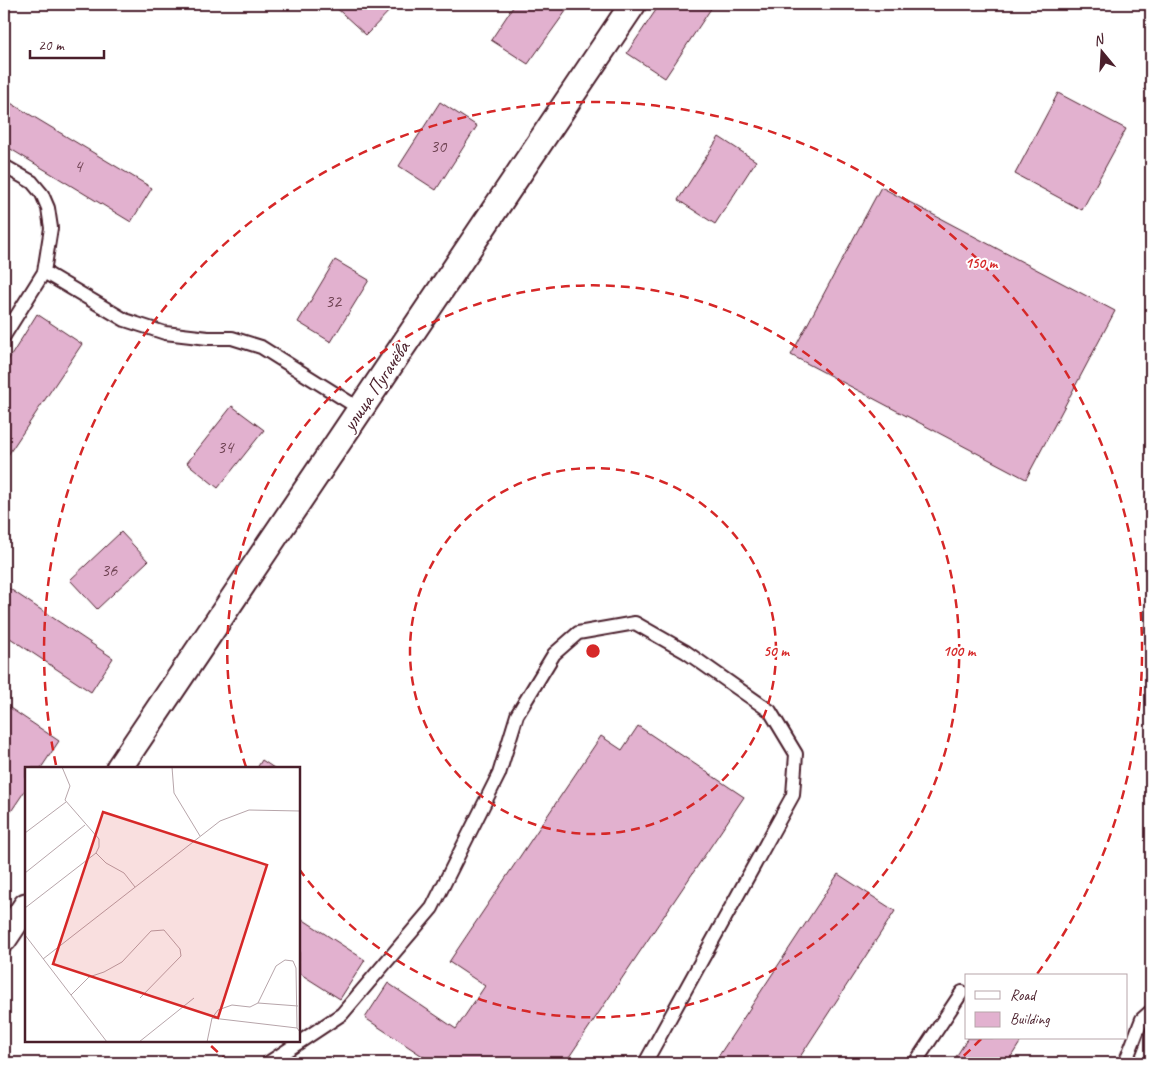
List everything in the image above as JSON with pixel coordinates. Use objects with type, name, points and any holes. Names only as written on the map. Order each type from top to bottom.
[{"type":"street","name":"улица Пугачёва","points":[[120,767],[633,4]]},
{"type":"street","points":[[4,939],[25,908]]},
{"type":"lane","points":[[4,166],[32,182],[42,194],[48,208],[51,228],[44,272],[4,336]]},
{"type":"lane","points":[[44,272],[125,320],[165,333],[208,338],[232,338],[261,347],[360,409]]},
{"type":"lane","points":[[300,1042],[342,1014],[432,908],[498,774],[517,715],[554,654],[578,633],[635,623],[686,652],[770,710],[796,754],[793,795],[645,1063]]},
{"type":"lane","points":[[915,1063],[962,992]]},
{"type":"lane","points":[[1125,1063],[1142,1019],[1151,1011]]},
{"type":"lane","points":[[268,1063],[300,1042]]},
{"type":"building","points":[[332,4],[396,4],[366,35]]},
{"type":"building","points":[[515,4],[571,4],[528,64],[491,40]]},
{"type":"building","points":[[660,4],[714,4],[665,78],[627,53]]},
{"type":"building","points":[[1058,93],[1126,129],[1082,210],[1015,174]]},
{"type":"building","points":[[4,99],[152,188],[131,222],[4,145]]},
{"type":"building","points":[[440,102],[477,126],[436,190],[399,166]]},
{"type":"building","points":[[719,137],[756,161],[715,224],[678,200]]},
{"type":"building","points":[[881,187],[1115,311],[1026,479],[791,355]]},
{"type":"building","points":[[335,260],[369,280],[331,342],[298,322]]},
{"type":"building","points":[[37,314],[82,344],[4,461],[4,367]]},
{"type":"building","points":[[232,406],[264,430],[218,488],[187,463]]},
{"type":"building","points":[[121,532],[148,561],[97,609],[70,580]]},
{"type":"building","points":[[4,585],[113,658],[91,692],[4,634]]},
{"type":"building","points":[[4,704],[59,741],[42,767],[25,767],[25,790],[4,822]]},
{"type":"building","points":[[638,726],[744,797],[565,1063],[433,1063],[365,1018],[388,983],[456,1029],[485,986],[449,962],[601,736],[622,750]]},
{"type":"building","points":[[262,760],[272,767],[258,767]]},
{"type":"building","points":[[838,874],[895,911],[796,1063],[714,1063]]},
{"type":"building","points":[[300,918],[365,960],[340,999],[300,974]]},
{"type":"building","points":[[967,1040],[1022,1040],[1007,1063],[952,1063]]}]
